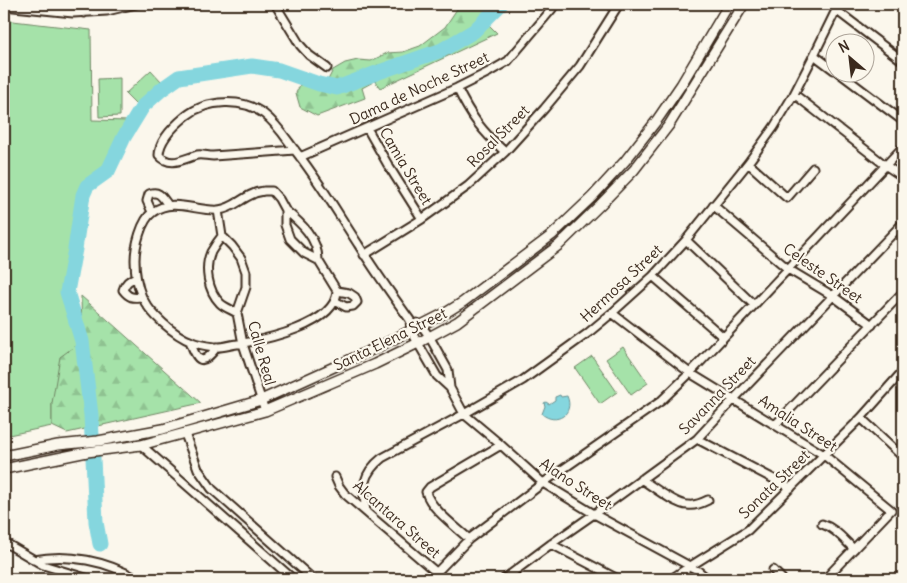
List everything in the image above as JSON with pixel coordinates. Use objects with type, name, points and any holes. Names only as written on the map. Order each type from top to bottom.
[{"type":"street","points":[[84,13],[86,4]]},
{"type":"street","points":[[4,6],[60,13],[84,13],[108,7],[136,4]]},
{"type":"street","points":[[275,4],[300,45],[309,55],[327,68]]},
{"type":"street","name":"Dama de Noche Street","points":[[300,157],[457,88],[508,61],[552,10],[555,4]]},
{"type":"street","name":"Rosal Street","points":[[364,255],[422,219],[468,186],[505,152],[580,66],[619,4]]},
{"type":"street","name":"Santa Elena Street","points":[[4,468],[100,446],[261,400],[378,347],[448,312],[552,234],[592,197],[625,161],[657,120],[729,4]]},
{"type":"street","name":"Santa Elena Street","points":[[100,446],[140,445],[265,411],[375,364],[457,322],[559,245],[634,170],[669,125],[744,4]]},
{"type":"street","points":[[837,7],[903,62]]},
{"type":"street","name":"Hermosa Street","points":[[366,511],[364,487],[366,476],[373,465],[382,458],[523,380],[612,313],[653,276],[686,240],[748,163],[774,127],[794,94],[837,7]]},
{"type":"street","points":[[814,55],[824,62]]},
{"type":"street","points":[[851,82],[903,121]]},
{"type":"street","points":[[457,88],[476,122],[505,152]]},
{"type":"street","points":[[794,94],[903,177]]},
{"type":"street","points":[[295,150],[213,156],[202,154],[176,163],[162,160],[159,155],[162,144],[174,126],[190,112],[208,105],[226,102],[246,104],[264,114],[280,129],[319,182],[364,255],[410,320],[411,331],[437,376],[450,388]]},
{"type":"street","name":"Camia Street","points":[[367,128],[422,219]]},
{"type":"street","points":[[437,572],[469,538],[543,483],[661,401],[690,373],[903,147]]},
{"type":"street","points":[[748,163],[787,198],[813,168]]},
{"type":"street","points":[[264,191],[272,192],[279,199],[285,210],[305,228],[314,240],[318,252],[318,260],[337,291],[335,301],[329,310],[295,330],[242,344],[217,347],[190,342],[162,322],[148,308],[142,297],[136,277],[135,257],[138,239],[144,222],[152,212],[168,204],[218,210],[232,207],[253,194],[264,191]]},
{"type":"street","points":[[152,212],[147,201],[149,194],[158,193],[168,204]]},
{"type":"street","name":"Celeste Street","points":[[713,205],[788,269],[833,296],[872,325]]},
{"type":"street","points":[[218,210],[222,236]]},
{"type":"street","points":[[285,210],[285,226],[290,239],[304,253],[318,260]]},
{"type":"street","name":"Savanna Street","points":[[504,579],[514,577],[551,544],[697,439],[903,223]]},
{"type":"street","name":"Calle Real","points":[[237,313],[220,303],[211,289],[207,272],[211,252],[222,236],[241,258],[246,272],[246,287],[237,313],[242,344],[265,411]]},
{"type":"street","points":[[686,240],[754,305]]},
{"type":"street","points":[[653,276],[723,337]]},
{"type":"street","points":[[136,277],[129,280],[123,290],[127,295],[134,298],[142,297]]},
{"type":"street","points":[[335,301],[346,307],[354,306],[357,302],[355,297],[349,293],[337,291]]},
{"type":"street","points":[[776,424],[903,292]]},
{"type":"street","name":"Amalia Street","points":[[612,313],[690,373],[824,454],[891,510],[854,549]]},
{"type":"street","points":[[410,320],[422,325],[429,336],[448,370],[450,388]]},
{"type":"street","points":[[190,342],[195,356],[204,360],[210,357],[217,347]]},
{"type":"street","name":"Sonata Street","points":[[671,579],[748,530],[861,418],[903,371]]},
{"type":"street","name":"Alano Street","points":[[450,388],[464,414],[543,483],[594,514],[697,570],[708,579]]},
{"type":"street","points":[[861,418],[903,457]]},
{"type":"street","points":[[185,434],[198,469],[212,489],[314,579]]},
{"type":"street","points":[[697,439],[791,488]]},
{"type":"street","name":"Santa Elena Street","points":[[4,456],[58,445],[87,448]]},
{"type":"street","points":[[140,445],[293,579]]},
{"type":"street","points":[[469,538],[433,506],[426,492],[430,487],[501,445]]},
{"type":"street","name":"Alcantara Street","points":[[335,477],[346,494],[444,579]]},
{"type":"street","points":[[642,480],[680,504],[696,504],[708,500]]},
{"type":"street","points":[[822,524],[835,530],[854,549],[825,579]]},
{"type":"street","points":[[4,542],[43,565],[89,579]]},
{"type":"street","points":[[551,544],[618,579]]},
{"type":"street","points":[[34,560],[46,557],[78,558],[106,564],[137,579]]},
{"type":"street","points":[[773,570],[782,579]]},
{"type":"green space","points":[[463,4],[508,4],[489,25],[497,33],[380,88],[375,81],[362,88],[365,98],[317,116],[300,107],[296,93],[301,83],[328,80],[333,70],[345,63],[358,60],[371,61],[387,53],[403,52],[420,46],[445,27],[457,9]]},
{"type":"green space","points":[[4,20],[91,30],[92,120],[129,121],[103,169],[87,186],[83,195],[67,292],[82,341],[52,403],[52,426],[4,436]]},
{"type":"green space","points":[[151,70],[162,82],[137,106],[125,94]]},
{"type":"green space","points":[[120,78],[120,116],[99,117],[98,79]]},
{"type":"green space","points":[[81,296],[201,403],[67,433],[52,426],[52,403],[60,357],[82,341]]},
{"type":"green space","points":[[623,347],[648,383],[631,395],[606,359]]},
{"type":"green space","points":[[592,356],[617,392],[600,404],[575,368]]},
{"type":"water","points":[[560,395],[561,397],[567,396],[569,402],[566,413],[553,419],[542,414],[545,406],[544,403],[549,404],[555,400],[555,397]]},
{"type":"waterway","points":[[100,544],[96,522],[91,415],[82,341],[67,292],[83,195],[87,186],[108,171],[124,137],[143,106],[179,77],[252,66],[279,70],[319,84],[337,88],[442,50],[474,31],[501,4]]}]
